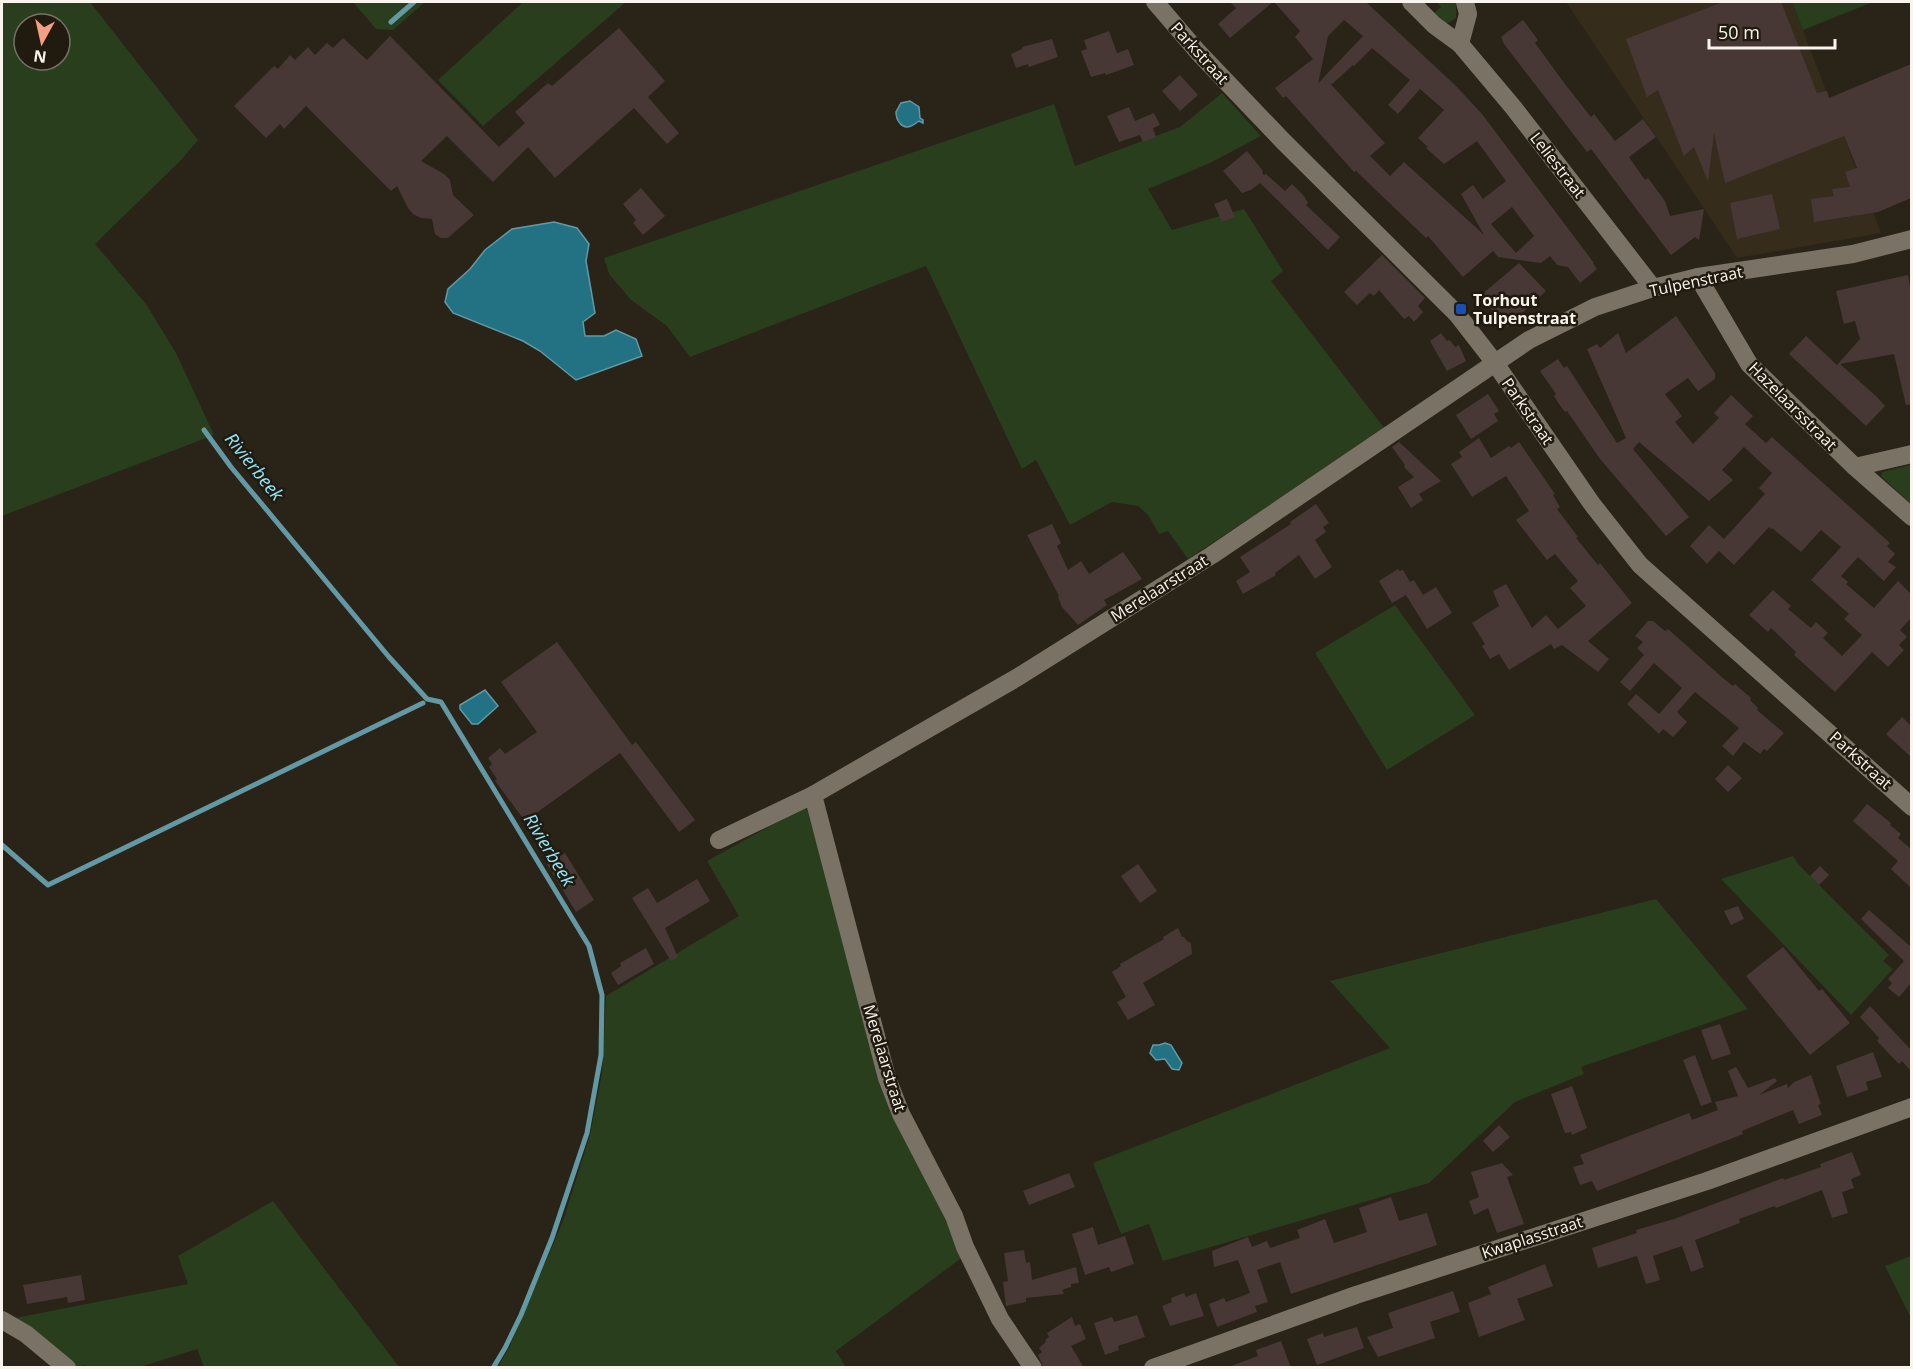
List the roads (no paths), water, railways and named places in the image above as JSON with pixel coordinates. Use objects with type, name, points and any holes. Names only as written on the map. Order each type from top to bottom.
[{"type":"street","name":"Parkstraat","points":[[1155,2],[1198,52],[1283,141],[1457,314],[1495,363],[1592,504],[1640,565],[1842,742],[1911,807]]},
{"type":"street","name":"Leliestraat","points":[[1411,2],[1460,44],[1513,106],[1653,288]]},
{"type":"street","points":[[1460,44],[1468,14],[1465,2]]},
{"type":"street","name":"Tulpenstraat","points":[[1495,363],[1529,340],[1595,307],[1653,288],[1698,277],[1853,254],[1911,239]]},
{"type":"street","name":"Hazelaarsstraat","points":[[1698,277],[1749,364],[1855,467],[1911,517]]},
{"type":"street","name":"Merelaarstraat","points":[[719,840],[813,795],[1018,677],[1212,555],[1495,363]]},
{"type":"street","points":[[1855,467],[1911,454]]},
{"type":"street","name":"Merelaarstraat","points":[[813,795],[887,1078],[901,1114],[954,1216],[965,1247],[1000,1319],[1033,1368]]},
{"type":"street","name":"Kwaplasstraat","points":[[1153,1368],[1356,1295],[1707,1181],[1911,1107]]},
{"type":"street","points":[[2,1320],[26,1334],[67,1368]]},
{"type":"water","points":[[910,101],[919,107],[923,123],[919,121],[912,126],[905,127],[898,121],[896,112],[901,103]]},
{"type":"water","points":[[554,222],[577,228],[589,244],[586,261],[595,313],[583,322],[585,336],[604,336],[616,330],[636,339],[642,356],[576,380],[540,351],[523,341],[453,313],[445,302],[448,289],[470,269],[485,250],[512,229]]},
{"type":"water","points":[[485,690],[498,706],[478,724],[472,724],[460,709],[460,705]]},
{"type":"water","points":[[1165,1043],[1171,1045],[1182,1063],[1179,1070],[1172,1069],[1165,1059],[1156,1060],[1150,1053],[1153,1045]]},
{"type":"waterway","name":"Rivierbeek","points":[[391,22],[414,2]]},
{"type":"waterway","name":"Rivierbeek","points":[[204,430],[231,467],[389,657],[427,699],[441,702],[589,946],[602,995],[601,1055],[587,1133],[552,1238],[521,1315],[493,1368]]},
{"type":"waterway","points":[[2,845],[48,885],[423,703]]},
{"type":"place","name":"Torhout Tulpenstraat","points":[[1461,309]]}]
